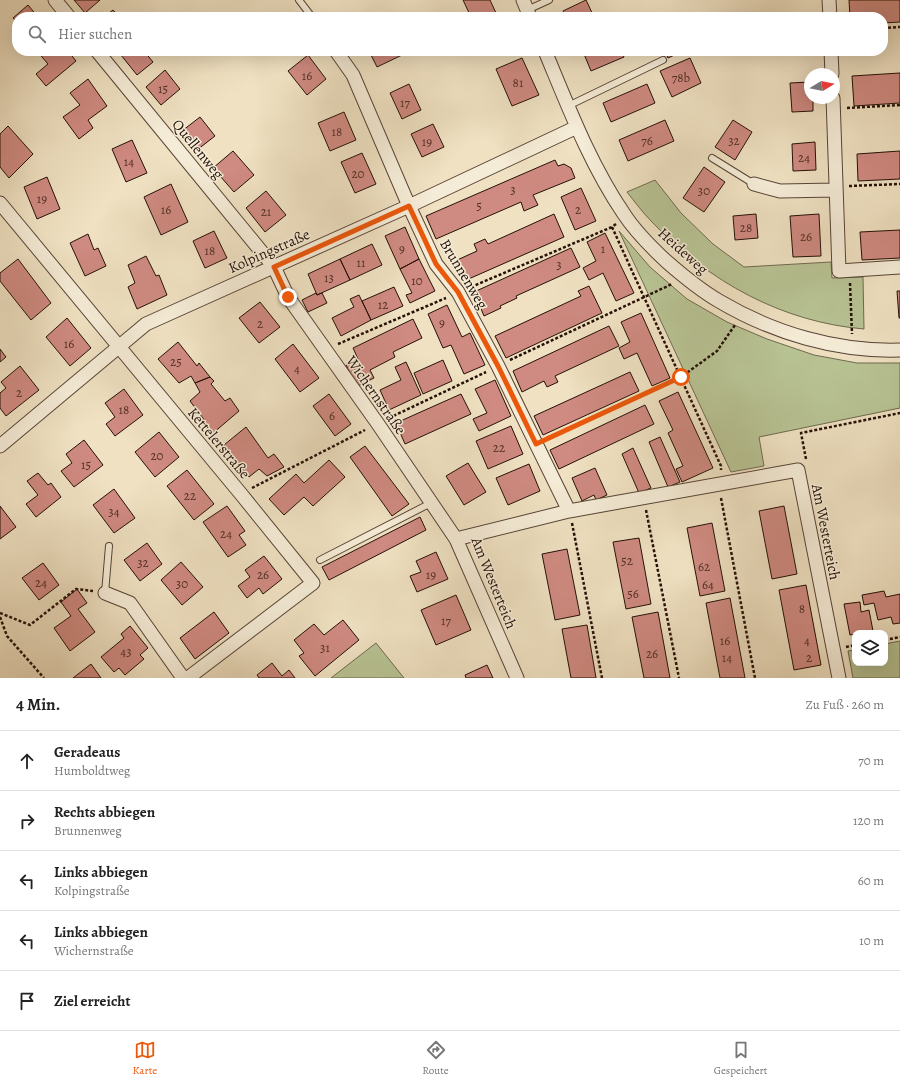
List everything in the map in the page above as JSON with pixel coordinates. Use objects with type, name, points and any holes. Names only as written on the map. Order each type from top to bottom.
[{"type":"street","points":[[55,0],[65,12]]},
{"type":"street","points":[[829,0],[830,12]]},
{"type":"street","name":"Quellenweg","points":[[101,56],[274,267]]},
{"type":"street","name":"Brunnenweg","points":[[339,56],[352,75],[436,264],[458,292],[498,366],[569,511]]},
{"type":"street","name":"Heideweg","points":[[547,56],[577,127],[606,186],[624,215],[651,247],[685,278],[717,301],[742,314],[795,336],[852,348],[900,350]]},
{"type":"street","points":[[831,56],[832,68]]},
{"type":"street","points":[[833,104],[838,271],[900,267]]},
{"type":"street","name":"Kolpingstraße","points":[[0,446],[146,324],[409,206],[577,127]]},
{"type":"street","points":[[754,184],[780,191],[836,189]]},
{"type":"street","name":"Kettelerstraße","points":[[0,203],[313,583],[188,678]]},
{"type":"street","name":"Wichernstraße","points":[[274,267],[288,297],[378,424],[456,539]]},
{"type":"street","name":"Am Westerteich","points":[[517,678],[456,539],[569,511],[798,470],[839,678]]},
{"type":"street","points":[[105,593],[130,603],[183,678]]},
{"type":"lane","points":[[299,0],[308,12]]},
{"type":"lane","points":[[526,9],[549,0]]},
{"type":"lane","points":[[568,106],[663,60]]},
{"type":"lane","points":[[712,158],[754,184]]},
{"type":"lane","points":[[320,560],[431,503]]},
{"type":"lane","points":[[105,593],[109,546]]},
{"type":"path","points":[[888,28],[900,27]]},
{"type":"path","points":[[833,104],[900,105]]},
{"type":"path","points":[[836,189],[900,184]]},
{"type":"path","points":[[624,215],[612,227],[721,466],[719,485],[755,678]]},
{"type":"path","points":[[850,270],[852,348]]},
{"type":"path","points":[[644,298],[685,278]]},
{"type":"path","points":[[536,444],[681,377],[717,351],[742,314]]},
{"type":"path","points":[[798,470],[807,462],[801,433],[900,413]]},
{"type":"path","points":[[241,494],[378,424]]},
{"type":"path","points":[[644,498],[680,678]]},
{"type":"path","points":[[569,511],[602,678]]},
{"type":"path","points":[[0,613],[30,625],[76,589],[105,593]]},
{"type":"path","points":[[0,617],[7,636],[44,678]]},
{"type":"path","points":[[888,639],[900,637]]},
{"type":"green space","points":[[655,180],[681,213],[713,244],[744,267],[831,262],[832,278],[863,277],[864,329],[834,325],[804,318],[776,308],[723,280],[698,263],[674,244],[652,222],[627,192]]},
{"type":"green space","points":[[619,231],[650,267],[687,299],[727,322],[767,339],[814,355],[857,363],[900,363],[900,408],[759,437],[764,466],[731,472]]},
{"type":"green space","points":[[900,641],[900,678],[853,678],[848,651],[852,650],[852,666],[888,666],[888,643]]},
{"type":"green space","points":[[376,643],[404,678],[331,678]]},
{"type":"building","points":[[74,0],[100,0],[86,12],[84,12]]},
{"type":"building","points":[[463,0],[490,0],[496,12],[469,12]]},
{"type":"building","points":[[586,0],[592,12],[564,12]]},
{"type":"building","points":[[849,0],[900,0],[900,22],[888,23],[888,12],[850,12]]},
{"type":"building","points":[[28,5],[34,12],[20,12]]},
{"type":"building","points":[[41,56],[72,56],[76,61],[46,86],[36,74],[48,64]]},
{"type":"building","points":[[122,56],[148,56],[153,62],[137,75]]},
{"type":"building","points":[[309,56],[326,79],[307,95],[288,71]]},
{"type":"building","points":[[372,56],[400,56],[377,67]]},
{"type":"building","points":[[585,56],[624,57],[591,71]]},
{"type":"building","points":[[522,58],[539,95],[512,106],[496,69]]},
{"type":"building","points":[[690,58],[701,83],[672,97],[660,71]]},
{"type":"building","points":[[165,70],[180,89],[161,105],[146,87]]},
{"type":"building","points":[[900,73],[900,103],[854,106],[852,76]]},
{"type":"building","points":[[88,79],[107,106],[88,120],[93,128],[79,139],[63,117],[80,105],[70,93]]},
{"type":"building","points":[[804,82],[804,104],[813,104],[813,111],[792,112],[790,83]]},
{"type":"building","points":[[409,84],[421,110],[402,119],[390,93]]},
{"type":"building","points":[[647,84],[655,103],[611,122],[603,103]]},
{"type":"building","points":[[344,112],[356,140],[330,151],[318,123]]},
{"type":"building","points":[[200,117],[215,136],[197,150],[182,131]]},
{"type":"building","points":[[665,120],[674,141],[628,161],[619,140]]},
{"type":"building","points":[[733,120],[752,132],[735,160],[715,147]]},
{"type":"building","points":[[433,124],[444,147],[422,157],[411,134]]},
{"type":"building","points":[[8,126],[33,154],[9,178],[0,167],[0,134]]},
{"type":"building","points":[[132,140],[147,173],[126,182],[112,149]]},
{"type":"building","points":[[815,142],[816,170],[793,171],[792,144]]},
{"type":"building","points":[[233,151],[254,175],[234,192],[213,168]]},
{"type":"building","points":[[900,151],[900,179],[858,181],[857,154]]},
{"type":"building","points":[[362,153],[376,184],[355,193],[341,162]]},
{"type":"building","points":[[555,160],[558,166],[564,164],[571,168],[575,178],[533,195],[538,205],[524,211],[521,202],[436,239],[426,216]]},
{"type":"building","points":[[704,167],[725,182],[704,212],[683,198]]},
{"type":"building","points":[[47,177],[60,209],[37,219],[24,187]]},
{"type":"building","points":[[171,184],[188,222],[161,235],[144,197]]},
{"type":"building","points":[[581,188],[596,221],[575,230],[561,197]]},
{"type":"building","points":[[266,191],[286,215],[265,232],[246,208]]},
{"type":"building","points":[[554,214],[564,237],[464,281],[455,261],[477,251],[474,244],[485,239],[488,244]]},
{"type":"building","points":[[756,214],[758,238],[735,240],[733,216]]},
{"type":"building","points":[[819,214],[821,256],[793,257],[790,216]]},
{"type":"building","points":[[405,227],[419,259],[400,269],[385,236]]},
{"type":"building","points":[[900,230],[900,258],[862,260],[860,232]]},
{"type":"building","points":[[214,231],[227,258],[205,268],[193,241]]},
{"type":"building","points":[[605,233],[634,293],[616,301],[603,273],[589,280],[583,268],[596,261],[587,242]]},
{"type":"building","points":[[88,234],[94,250],[98,248],[106,266],[85,276],[70,243]]},
{"type":"building","points":[[372,244],[382,265],[350,280],[340,259]]},
{"type":"building","points":[[571,248],[580,267],[516,296],[517,298],[500,306],[501,308],[484,316],[474,292]]},
{"type":"building","points":[[146,256],[156,276],[159,275],[167,295],[137,309],[128,287],[135,283],[128,265]]},
{"type":"building","points":[[18,259],[51,303],[31,320],[0,281],[0,273]]},
{"type":"building","points":[[340,259],[350,280],[317,295],[308,274]]},
{"type":"building","points":[[419,259],[435,291],[410,303],[406,295],[412,293],[400,269]]},
{"type":"building","points":[[589,286],[602,313],[506,358],[495,336],[581,296],[578,291]]},
{"type":"building","points":[[394,287],[403,306],[371,320],[362,301]]},
{"type":"building","points":[[897,291],[900,291],[900,318],[899,318]]},
{"type":"building","points":[[316,293],[317,295],[322,293],[327,303],[308,312],[302,300]]},
{"type":"building","points":[[359,295],[371,320],[341,336],[332,318],[354,307],[350,299]]},
{"type":"building","points":[[260,302],[280,327],[259,343],[239,318]]},
{"type":"building","points":[[447,305],[462,337],[470,333],[485,365],[464,374],[451,345],[443,348],[428,314]]},
{"type":"building","points":[[641,313],[670,378],[652,386],[637,353],[624,359],[619,348],[630,342],[621,322]]},
{"type":"building","points":[[67,318],[91,348],[70,366],[46,337]]},
{"type":"building","points":[[413,319],[422,338],[393,352],[395,357],[370,370],[374,378],[356,387],[346,365],[358,359],[353,348]]},
{"type":"building","points":[[609,326],[619,346],[555,376],[558,382],[547,387],[544,381],[522,392],[513,371]]},
{"type":"building","points":[[178,342],[197,366],[199,363],[210,377],[195,383],[191,376],[179,383],[158,359]]},
{"type":"building","points":[[293,344],[319,378],[300,392],[275,359]]},
{"type":"building","points":[[0,349],[6,357],[0,362]]},
{"type":"building","points":[[443,360],[452,381],[423,394],[414,373]]},
{"type":"building","points":[[406,362],[421,395],[389,410],[380,390],[401,380],[395,367]]},
{"type":"building","points":[[20,366],[39,390],[6,416],[0,408],[0,393],[6,388],[1,382]]},
{"type":"building","points":[[630,372],[639,391],[543,435],[534,416]]},
{"type":"building","points":[[210,377],[214,381],[211,384],[225,401],[230,398],[239,411],[212,434],[201,422],[205,421],[190,401],[200,392],[195,383]]},
{"type":"building","points":[[495,380],[511,416],[479,431],[473,419],[487,413],[475,389]]},
{"type":"building","points":[[124,389],[143,415],[115,436],[106,424],[115,417],[105,403]]},
{"type":"building","points":[[678,392],[713,468],[682,482],[676,469],[683,466],[668,433],[673,430],[659,401]]},
{"type":"building","points":[[329,394],[351,424],[335,436],[313,406]]},
{"type":"building","points":[[461,394],[471,414],[405,444],[396,423]]},
{"type":"building","points":[[645,405],[654,424],[559,469],[550,450]]},
{"type":"building","points":[[511,426],[523,454],[488,469],[476,441]]},
{"type":"building","points":[[246,427],[268,458],[274,454],[284,467],[267,476],[259,469],[249,477],[224,445]]},
{"type":"building","points":[[159,432],[179,457],[155,477],[135,452]]},
{"type":"building","points":[[660,437],[680,482],[668,487],[649,442]]},
{"type":"building","points":[[84,440],[103,465],[74,487],[61,471],[72,463],[66,454]]},
{"type":"building","points":[[365,446],[409,504],[392,516],[350,457]]},
{"type":"building","points":[[633,448],[651,488],[639,493],[622,454]]},
{"type":"building","points":[[329,460],[345,477],[313,506],[304,497],[284,515],[269,499],[296,474],[304,483]]},
{"type":"building","points":[[468,463],[486,492],[464,505],[446,476]]},
{"type":"building","points":[[529,464],[540,491],[508,505],[496,478]]},
{"type":"building","points":[[595,468],[607,495],[596,500],[594,495],[582,501],[572,478]]},
{"type":"building","points":[[187,470],[214,504],[194,520],[167,486]]},
{"type":"building","points":[[38,473],[48,485],[51,483],[61,497],[36,517],[26,504],[38,495],[27,481]]},
{"type":"building","points":[[114,489],[135,518],[114,533],[93,505]]},
{"type":"building","points":[[0,506],[16,527],[0,539]]},
{"type":"building","points":[[227,506],[245,531],[239,535],[246,545],[228,557],[203,522]]},
{"type":"building","points":[[784,506],[797,574],[772,579],[759,511]]},
{"type":"building","points":[[420,517],[426,530],[329,580],[322,567]]},
{"type":"building","points":[[712,523],[725,591],[700,596],[687,528]]},
{"type":"building","points":[[639,538],[651,604],[626,609],[613,542]]},
{"type":"building","points":[[147,543],[162,564],[140,581],[124,560]]},
{"type":"building","points":[[567,549],[580,615],[555,620],[542,554]]},
{"type":"building","points":[[436,552],[448,579],[417,592],[410,576],[421,572],[416,561]]},
{"type":"building","points":[[264,556],[282,579],[263,594],[259,588],[247,598],[238,586],[250,577],[245,570]]},
{"type":"building","points":[[181,562],[203,587],[182,605],[161,580]]},
{"type":"building","points":[[43,563],[59,585],[39,600],[22,578]]},
{"type":"building","points":[[806,585],[821,665],[794,670],[779,590]]},
{"type":"building","points":[[77,589],[87,603],[78,609],[95,632],[70,651],[54,628],[71,616],[61,602]]},
{"type":"building","points":[[884,591],[886,597],[900,594],[900,623],[893,624],[891,617],[878,620],[874,603],[864,605],[862,595]]},
{"type":"building","points":[[456,595],[471,630],[436,645],[421,610]]},
{"type":"building","points":[[730,598],[745,678],[720,678],[706,603]]},
{"type":"building","points":[[860,602],[861,612],[869,610],[873,630],[852,630],[852,635],[850,635],[844,604]]},
{"type":"building","points":[[214,612],[229,633],[195,659],[180,638]]},
{"type":"building","points":[[658,612],[670,678],[644,678],[632,617]]},
{"type":"building","points":[[343,620],[359,640],[315,676],[299,656],[304,653],[294,640],[314,624],[324,635]]},
{"type":"building","points":[[587,625],[596,678],[571,678],[562,629]]},
{"type":"building","points":[[130,626],[148,648],[140,655],[144,659],[125,675],[119,668],[114,672],[101,657],[124,638],[121,634]]},
{"type":"building","points":[[272,663],[282,676],[289,670],[295,678],[259,678],[257,675]]},
{"type":"building","points":[[91,664],[101,678],[73,678]]},
{"type":"building","points":[[487,665],[493,678],[466,678],[465,675]]},
{"type":"route","points":[[288,297],[274,267],[409,206],[436,264],[458,292],[498,366],[536,444],[681,377]]}]
